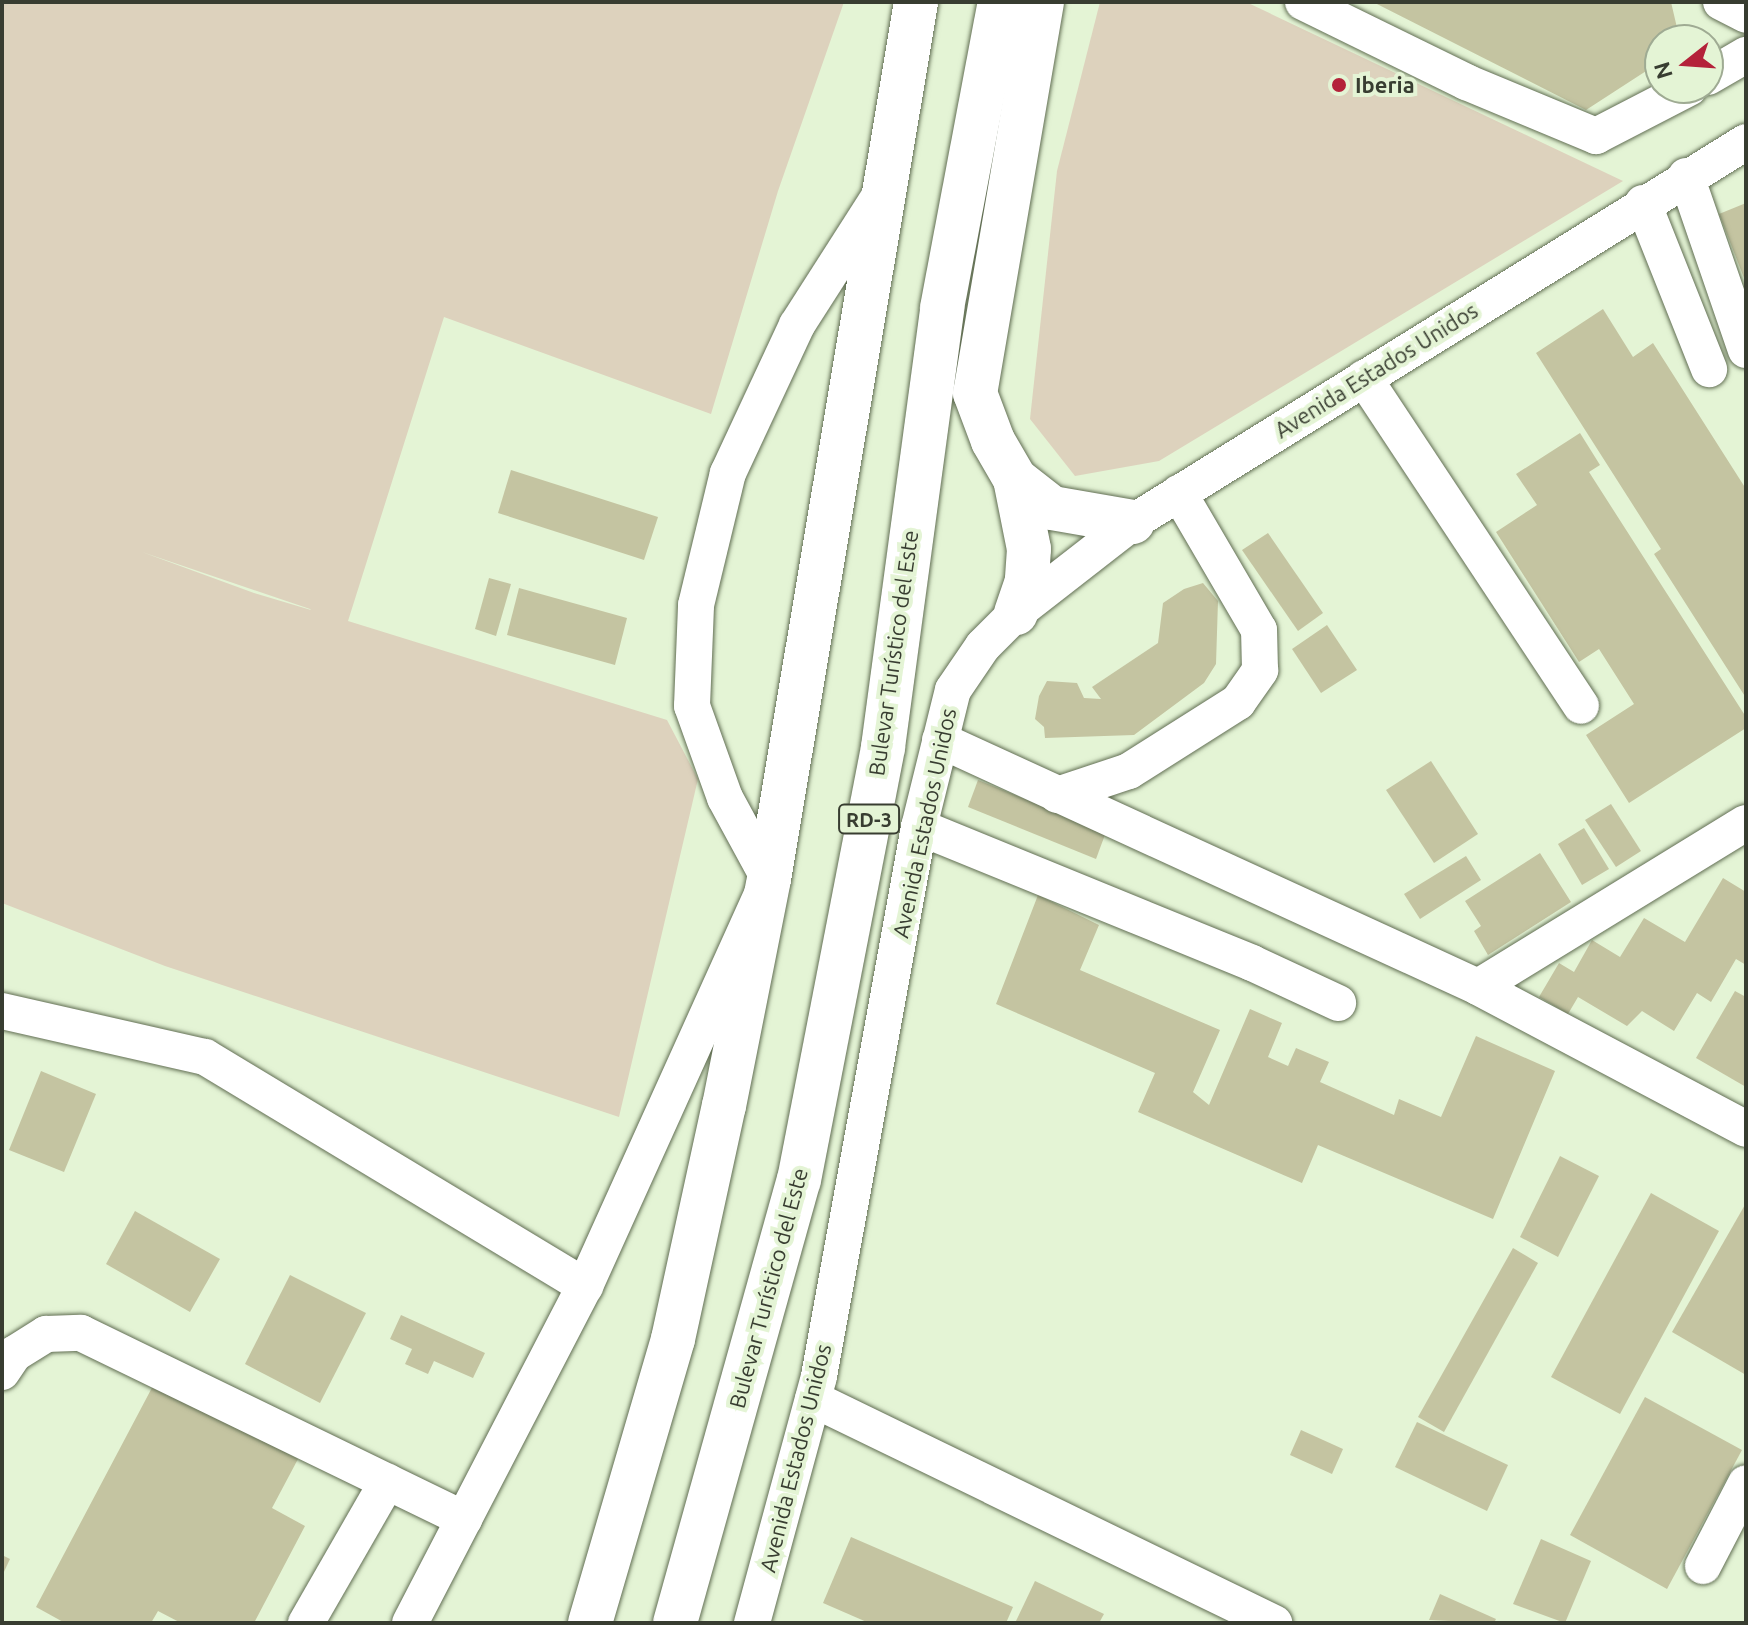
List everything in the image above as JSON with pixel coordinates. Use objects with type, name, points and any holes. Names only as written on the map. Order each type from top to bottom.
[{"type":"highway","points":[[590,1623],[673,1339],[769,879],[916,2]]},
{"type":"highway","name":"Bulevar Turístico del Este","points":[[675,1623],[799,1180],[883,747],[942,308],[1000,2]]},
{"type":"highway","points":[[1016,613],[1027,581],[1029,549],[1015,479],[993,441],[975,393],[1042,2]]},
{"type":"highway","points":[[1015,479],[1052,508],[1133,522]]},
{"type":"street","points":[[1303,2],[1466,82],[1596,136],[1661,104]]},
{"type":"street","points":[[1721,2],[1746,15]]},
{"type":"street","points":[[1724,68],[1746,55]]},
{"type":"street","name":"Avenida Estados Unidos","points":[[752,1623],[813,1399],[919,827],[953,690],[983,646],[1016,613],[1133,522],[1686,176],[1746,142]]},
{"type":"street","points":[[1686,176],[1746,350]]},
{"type":"street","points":[[410,1623],[585,1286],[769,879],[725,798],[692,706],[696,605],[728,473],[797,325],[885,189]]},
{"type":"street","points":[[1643,203],[1709,369]]},
{"type":"street","points":[[1364,378],[1581,706]]},
{"type":"street","points":[[1057,795],[1129,771],[1238,702],[1260,670],[1259,630],[1179,493]]},
{"type":"street","points":[[940,740],[1478,987],[1746,1129]]},
{"type":"street","points":[[1478,987],[1746,823]]},
{"type":"street","points":[[919,827],[1252,963],[1338,1003]]},
{"type":"street","points":[[2,1011],[205,1057],[585,1286]]},
{"type":"street","points":[[2,1372],[14,1354],[46,1334],[81,1333],[464,1519]]},
{"type":"street","points":[[813,1399],[1274,1623]]},
{"type":"street","points":[[306,1623],[387,1482]]},
{"type":"street","points":[[1703,1566],[1746,1483]]},
{"type":"shaded area","points":[[2,2],[844,2],[778,191],[711,414],[444,317],[348,621],[667,720],[698,779],[619,1117],[165,966],[2,903]],"holes":[[[142,552],[310,609],[254,593]]]},
{"type":"shaded area","points":[[1100,2],[1246,2],[1623,181],[1159,461],[1075,476],[1030,419],[1057,171]]},
{"type":"building","points":[[1373,2],[1671,2],[1676,24],[1644,24],[1644,72],[1586,110]]},
{"type":"building","points":[[1746,203],[1746,283],[1719,214]]},
{"type":"building","points":[[1603,309],[1633,357],[1653,343],[1746,489],[1746,698],[1654,554],[1661,549],[1536,353]]},
{"type":"building","points":[[1580,433],[1600,465],[1589,472],[1746,717],[1746,728],[1629,803],[1586,735],[1634,704],[1599,649],[1579,662],[1496,532],[1537,505],[1516,474]]},
{"type":"building","points":[[511,470],[658,517],[644,560],[498,513]]},
{"type":"building","points":[[1268,533],[1323,613],[1298,631],[1242,550]]},
{"type":"building","points":[[489,578],[511,584],[496,636],[475,629]]},
{"type":"building","points":[[1203,583],[1218,601],[1216,664],[1204,683],[1134,735],[1045,738],[1044,727],[1035,719],[1039,696],[1047,681],[1077,683],[1084,698],[1101,699],[1092,687],[1158,643],[1163,603],[1184,589]]},
{"type":"building","points":[[519,588],[627,618],[615,665],[507,635]]},
{"type":"building","points":[[1327,625],[1357,670],[1321,693],[1292,649]]},
{"type":"building","points":[[1431,761],[1478,834],[1434,863],[1386,790]]},
{"type":"building","points":[[978,780],[1106,832],[1096,859],[968,807]]},
{"type":"building","points":[[1611,804],[1641,851],[1616,867],[1585,820]]},
{"type":"building","points":[[1584,828],[1609,869],[1582,885],[1558,844]]},
{"type":"building","points":[[1540,853],[1571,902],[1488,955],[1474,931],[1481,926],[1465,901]]},
{"type":"building","points":[[1466,856],[1481,880],[1420,919],[1404,894]]},
{"type":"building","points":[[1723,878],[1746,892],[1746,965],[1736,959],[1711,1002],[1697,993],[1674,1031],[1642,1011],[1627,1026],[1578,997],[1568,1014],[1539,997],[1559,963],[1574,972],[1592,940],[1620,957],[1644,918],[1685,942]]},
{"type":"building","points":[[1038,895],[1099,925],[1080,970],[1220,1030],[1193,1092],[1209,1105],[1250,1009],[1282,1023],[1268,1057],[1288,1066],[1296,1048],[1329,1062],[1320,1082],[1394,1115],[1399,1099],[1441,1117],[1476,1036],[1555,1071],[1493,1219],[1318,1145],[1302,1183],[1138,1112],[1155,1073],[996,1004]]},
{"type":"building","points":[[1735,991],[1746,997],[1746,1087],[1696,1058]]},
{"type":"building","points":[[41,1071],[96,1094],[64,1172],[9,1150]]},
{"type":"building","points":[[1560,1156],[1599,1176],[1558,1257],[1520,1237]]},
{"type":"building","points":[[1651,1193],[1719,1231],[1620,1414],[1551,1377]]},
{"type":"building","points":[[1746,1203],[1746,1375],[1672,1332]]},
{"type":"building","points":[[135,1211],[220,1259],[190,1312],[106,1264]]},
{"type":"building","points":[[1513,1248],[1538,1263],[1444,1432],[1418,1417]]},
{"type":"building","points":[[290,1275],[366,1313],[320,1403],[245,1364]]},
{"type":"building","points":[[401,1315],[485,1353],[473,1378],[434,1361],[428,1374],[405,1364],[412,1349],[390,1339]]},
{"type":"building","points":[[155,1382],[298,1459],[272,1508],[305,1526],[254,1623],[181,1623],[158,1611],[151,1623],[65,1623],[36,1607]]},
{"type":"building","points":[[1645,1397],[1742,1450],[1667,1589],[1570,1535]]},
{"type":"building","points":[[1417,1422],[1508,1465],[1487,1511],[1395,1467]]},
{"type":"building","points":[[1301,1430],[1343,1449],[1332,1474],[1290,1455]]},
{"type":"building","points":[[851,1537],[1013,1607],[1006,1623],[869,1623],[823,1603]]},
{"type":"building","points":[[1541,1539],[1591,1561],[1565,1623],[1513,1604]]},
{"type":"building","points":[[2,1555],[10,1559],[2,1576]]},
{"type":"building","points":[[1035,1581],[1104,1614],[1099,1623],[1015,1623]]},
{"type":"building","points":[[1440,1594],[1496,1619],[1494,1623],[1429,1620]]},
{"type":"place","name":"Iberia","points":[[1339,85]]}]
